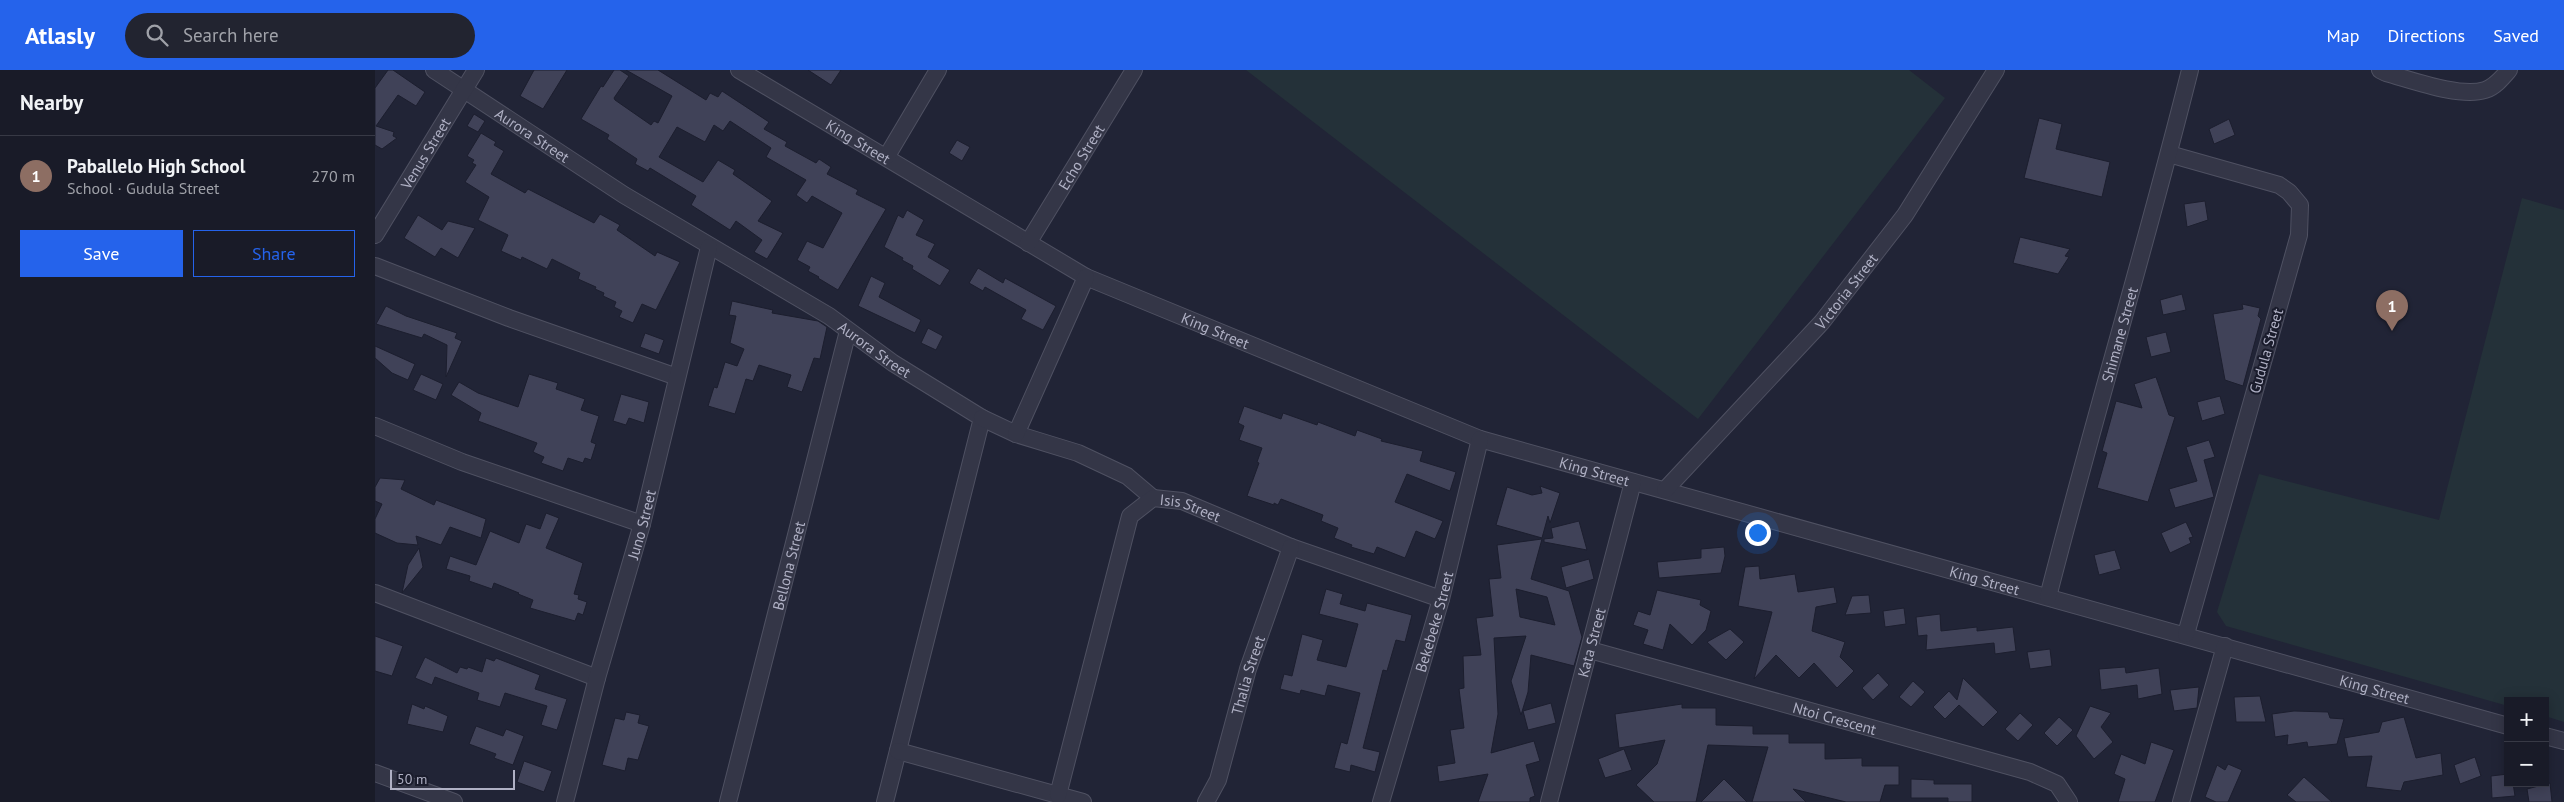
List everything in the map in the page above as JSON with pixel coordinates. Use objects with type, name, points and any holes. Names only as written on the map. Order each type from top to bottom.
[{"type":"street","name":"Aurora Street","points":[[434,70],[624,195],[709,247],[817,309],[893,363],[982,418],[1016,434],[1078,453],[1127,476],[1153,498]]},
{"type":"street","name":"Venus Street","points":[[375,235],[380,217],[475,70]]},
{"type":"street","points":[[887,156],[938,70]]},
{"type":"street","name":"Echo Street","points":[[1027,243],[1134,70]]},
{"type":"street","name":"Victoria Street","points":[[1665,490],[1822,322],[1905,215],[1996,70]]},
{"type":"street","name":"Shimane Street","points":[[2048,597],[2090,433],[2169,154],[2190,70]]},
{"type":"street","points":[[2380,70],[2385,73],[2456,90],[2474,91],[2486,89],[2501,79],[2509,70]]},
{"type":"street","name":"King Street","points":[[749,73],[1086,277],[1480,439],[2186,634],[2504,725]]},
{"type":"street","name":"Gudula Street","points":[[2169,154],[2279,185],[2294,197],[2301,211],[2299,235],[2186,634]]},
{"type":"street","name":"Juno Street","points":[[565,802],[597,678],[642,524],[709,247]]},
{"type":"street","points":[[375,266],[509,318],[677,377]]},
{"type":"street","points":[[1016,434],[1086,277]]},
{"type":"street","name":"Bellona Street","points":[[728,802],[848,331]]},
{"type":"street","points":[[885,802],[982,418]]},
{"type":"street","points":[[375,426],[462,462],[642,524]]},
{"type":"street","name":"Bekebeke Street","points":[[1381,802],[1441,598],[1480,439]]},
{"type":"street","name":"Kata Street","points":[[1549,802],[1633,482]]},
{"type":"street","name":"Isis Street","points":[[1058,795],[1130,516],[1153,498],[1182,501],[1291,547],[1441,598]]},
{"type":"street","name":"Thalia Street","points":[[1206,802],[1218,780],[1248,669],[1291,547]]},
{"type":"street","points":[[375,593],[597,678]]},
{"type":"street","points":[[2181,802],[2225,646]]},
{"type":"street","name":"Ntoi Crescent","points":[[1590,650],[2030,772],[2057,784],[2069,802]]},
{"type":"street","points":[[2549,737],[2564,741]]},
{"type":"street","points":[[898,751],[1083,802]]},
{"type":"street","points":[[375,773],[454,802]]},
{"type":"shaded area","points":[[1246,70],[1909,70],[1945,98],[1698,419]]},
{"type":"shaded area","points":[[2522,198],[2564,210],[2564,722],[2549,717],[2549,697],[2504,697],[2504,705],[2226,626],[2217,612],[2259,474],[2439,520]]},
{"type":"building","points":[[388,70],[393,70],[425,92],[416,106],[398,95],[376,126],[394,132],[393,136],[397,138],[382,149],[375,145],[375,88]]},
{"type":"building","points":[[534,70],[567,70],[543,109],[520,96]]},
{"type":"building","points":[[614,70],[620,70],[629,76],[614,98],[615,100],[651,125],[654,121],[658,123],[672,96],[626,70],[658,70],[706,100],[710,93],[718,97],[722,91],[769,122],[764,129],[787,142],[785,146],[816,163],[819,159],[831,167],[827,174],[858,190],[856,194],[886,209],[838,290],[808,271],[810,267],[797,260],[807,241],[823,248],[842,213],[812,196],[807,203],[796,195],[806,180],[766,157],[771,148],[730,121],[723,131],[714,125],[705,142],[677,127],[659,157],[703,182],[718,160],[735,170],[733,174],[772,201],[758,221],[783,233],[767,259],[754,252],[762,240],[736,221],[730,230],[691,205],[696,196],[650,168],[648,171],[635,164],[637,159],[607,139],[609,135],[581,119],[601,86],[603,87]]},
{"type":"building","points":[[808,70],[841,70],[831,85]]},
{"type":"building","points":[[474,114],[485,121],[478,132],[467,126]]},
{"type":"building","points":[[2039,118],[2062,124],[2056,149],[2110,162],[2102,197],[2024,178]]},
{"type":"building","points":[[2229,119],[2235,135],[2214,144],[2209,129]]},
{"type":"building","points":[[481,133],[496,142],[494,145],[504,151],[491,174],[525,193],[528,189],[594,223],[600,214],[620,225],[617,230],[655,256],[657,252],[680,262],[656,310],[642,304],[633,323],[619,317],[622,311],[614,307],[616,302],[603,296],[604,293],[595,289],[596,287],[578,279],[580,273],[552,259],[547,269],[522,257],[521,260],[501,251],[508,235],[478,220],[489,197],[465,182],[476,165],[472,163],[474,160],[467,156]]},
{"type":"building","points":[[957,140],[970,147],[962,161],[949,153]]},
{"type":"building","points":[[2205,201],[2208,220],[2187,227],[2184,204]]},
{"type":"building","points":[[907,210],[924,220],[916,235],[935,244],[928,257],[950,270],[940,286],[912,269],[913,266],[902,260],[903,258],[884,247],[898,215],[903,218]]},
{"type":"building","points":[[418,215],[442,230],[448,221],[475,228],[458,258],[441,248],[435,257],[404,238]]},
{"type":"building","points":[[2020,237],[2070,249],[2065,256],[2069,257],[2058,274],[2013,263]]},
{"type":"building","points":[[978,268],[1003,283],[1005,278],[1056,306],[1043,330],[1021,319],[1026,310],[985,287],[983,291],[969,283]]},
{"type":"building","points":[[871,276],[885,283],[879,297],[921,320],[915,333],[858,306]]},
{"type":"building","points":[[2182,294],[2186,310],[2163,315],[2160,300]]},
{"type":"building","points":[[732,301],[773,310],[772,313],[818,321],[827,327],[820,359],[814,358],[802,392],[787,387],[791,375],[759,365],[753,381],[746,379],[735,414],[708,406],[714,387],[717,388],[725,362],[737,366],[744,349],[730,343],[736,316],[729,315]]},
{"type":"building","points":[[2242,304],[2260,308],[2258,316],[2261,319],[2243,386],[2225,380],[2213,314],[2243,309]]},
{"type":"building","points":[[386,306],[406,316],[457,333],[455,338],[462,341],[446,377],[447,345],[424,334],[422,338],[376,324]]},
{"type":"building","points":[[928,328],[943,336],[936,350],[921,343]]},
{"type":"building","points":[[2166,332],[2171,352],[2151,357],[2146,337]]},
{"type":"building","points":[[645,333],[664,340],[659,354],[640,347]]},
{"type":"building","points":[[375,346],[415,364],[408,380],[392,373],[375,358]]},
{"type":"building","points":[[421,374],[443,384],[436,400],[413,390]]},
{"type":"building","points":[[529,374],[558,383],[556,389],[585,399],[581,410],[599,416],[591,442],[596,444],[591,460],[585,458],[583,463],[568,458],[563,471],[541,463],[544,457],[533,452],[537,443],[478,421],[481,413],[451,395],[459,382],[478,393],[518,407]]},
{"type":"building","points":[[2156,377],[2169,415],[2175,417],[2148,502],[2097,488],[2107,453],[2102,451],[2116,401],[2142,408],[2134,384]]},
{"type":"building","points":[[621,394],[649,402],[644,423],[629,418],[626,425],[613,421]]},
{"type":"building","points":[[2220,396],[2225,414],[2202,421],[2197,402]]},
{"type":"building","points":[[1244,406],[1281,419],[1283,413],[1317,425],[1318,422],[1355,436],[1357,430],[1382,439],[1381,441],[1423,451],[1420,461],[1456,472],[1450,491],[1407,474],[1395,502],[1443,521],[1435,539],[1416,531],[1405,558],[1377,547],[1374,554],[1351,547],[1352,545],[1334,538],[1338,528],[1321,521],[1323,515],[1281,499],[1278,505],[1274,503],[1274,505],[1247,496],[1259,463],[1257,462],[1262,448],[1239,440],[1244,426],[1238,423]]},
{"type":"building","points":[[2209,440],[2215,457],[2204,460],[2214,497],[2175,508],[2169,489],[2197,481],[2186,447]]},
{"type":"building","points":[[380,478],[405,480],[401,489],[434,505],[436,500],[486,519],[481,538],[450,527],[441,545],[416,536],[418,545],[397,543],[375,533],[375,519],[382,504],[375,501],[375,487]]},
{"type":"building","points":[[1540,486],[1560,493],[1550,523],[1548,516],[1542,538],[1496,525],[1507,487],[1532,495],[1542,493]]},
{"type":"building","points":[[546,513],[559,518],[546,548],[583,563],[574,594],[579,595],[578,599],[587,602],[583,615],[578,613],[575,621],[530,608],[533,600],[519,593],[494,583],[492,589],[469,581],[470,576],[446,569],[450,556],[476,565],[490,531],[519,543],[526,524],[540,529]]},
{"type":"building","points":[[1579,521],[1587,550],[1544,542],[1544,539],[1553,538],[1551,528]]},
{"type":"building","points":[[2186,522],[2193,537],[2189,538],[2191,543],[2170,553],[2161,533]]},
{"type":"building","points":[[1542,539],[1531,579],[1569,591],[1582,637],[1574,666],[1531,655],[1528,692],[1521,715],[1511,681],[1526,636],[1494,638],[1498,714],[1491,753],[1534,741],[1540,761],[1526,765],[1535,796],[1530,798],[1530,802],[1478,802],[1488,774],[1439,782],[1437,766],[1455,763],[1450,730],[1464,728],[1459,689],[1464,688],[1463,656],[1481,655],[1476,618],[1493,616],[1489,579],[1501,578],[1497,545]],"holes":[[[1516,589],[1547,597],[1555,625],[1520,617]]]},
{"type":"building","points":[[1724,547],[1725,556],[1721,573],[1659,578],[1657,562],[1701,558],[1701,549]]},
{"type":"building","points":[[419,548],[423,567],[402,593],[408,565]]},
{"type":"building","points":[[2115,550],[2121,569],[2099,575],[2094,555]]},
{"type":"building","points":[[1589,559],[1594,579],[1566,588],[1561,567]]},
{"type":"building","points":[[1759,566],[1760,579],[1795,574],[1798,592],[1834,587],[1837,603],[1816,607],[1812,631],[1845,642],[1840,657],[1854,671],[1837,688],[1814,663],[1799,678],[1776,655],[1754,679],[1772,612],[1738,606],[1745,567]]},
{"type":"building","points":[[1326,589],[1343,594],[1340,604],[1365,611],[1367,603],[1412,615],[1405,642],[1396,640],[1387,671],[1383,670],[1363,748],[1380,752],[1375,772],[1351,765],[1350,772],[1334,768],[1341,742],[1347,744],[1360,693],[1328,685],[1325,696],[1301,690],[1300,694],[1280,689],[1284,674],[1292,676],[1302,634],[1323,640],[1317,660],[1346,667],[1358,624],[1319,614]]},
{"type":"building","points":[[1657,590],[1701,600],[1700,605],[1711,611],[1706,630],[1692,645],[1670,624],[1663,650],[1643,644],[1648,630],[1633,625],[1638,611],[1650,615]]},
{"type":"building","points":[[1869,595],[1871,613],[1845,615],[1852,596]]},
{"type":"building","points":[[1904,608],[1906,624],[1885,627],[1883,611]]},
{"type":"building","points":[[1940,614],[1941,631],[1977,627],[1977,631],[2013,627],[2016,651],[1995,654],[1994,643],[1926,650],[1927,635],[1918,636],[1916,617]]},
{"type":"building","points":[[1730,629],[1744,642],[1726,660],[1707,642]]},
{"type":"building","points":[[375,636],[403,646],[392,676],[375,671]]},
{"type":"building","points":[[2050,649],[2052,666],[2030,669],[2027,652]]},
{"type":"building","points":[[425,657],[457,673],[460,667],[467,669],[468,667],[482,672],[486,658],[494,661],[496,658],[540,675],[535,689],[567,699],[557,730],[541,725],[547,706],[505,693],[500,707],[477,700],[479,693],[435,677],[432,685],[415,678]]},
{"type":"building","points":[[2125,667],[2126,673],[2159,668],[2162,694],[2138,699],[2137,685],[2101,690],[2099,669]]},
{"type":"building","points":[[1878,673],[1889,685],[1873,700],[1862,688]]},
{"type":"building","points":[[1963,678],[1998,712],[1983,727],[1959,705],[1945,719],[1933,707],[1949,691],[1957,700]]},
{"type":"building","points":[[1913,681],[1925,692],[1911,707],[1899,697]]},
{"type":"building","points":[[2199,687],[2197,708],[2174,711],[2170,690]]},
{"type":"building","points":[[2260,696],[2266,722],[2236,722],[2234,697]]},
{"type":"building","points":[[1551,703],[1556,723],[1528,730],[1523,711]]},
{"type":"building","points":[[412,704],[424,709],[425,706],[448,716],[443,732],[407,724]]},
{"type":"building","points":[[1682,704],[1682,708],[1716,708],[1716,725],[1753,726],[1753,734],[1789,734],[1789,743],[1825,743],[1825,759],[1862,758],[1862,766],[1899,766],[1899,785],[1885,785],[1880,802],[1846,802],[1793,789],[1806,802],[1752,802],[1768,747],[1708,745],[1696,802],[1654,802],[1636,785],[1657,764],[1665,740],[1619,748],[1615,714]]},
{"type":"building","points":[[2090,706],[2111,713],[2101,727],[2113,742],[2094,759],[2076,736]]},
{"type":"building","points":[[2294,711],[2328,712],[2330,718],[2344,719],[2337,744],[2308,747],[2307,742],[2287,745],[2288,735],[2275,737],[2272,714]]},
{"type":"building","points":[[626,712],[640,715],[638,723],[649,726],[638,760],[628,758],[625,771],[602,765],[615,718],[624,720]]},
{"type":"building","points":[[2020,713],[2033,725],[2018,741],[2005,729]]},
{"type":"building","points":[[2059,717],[2073,730],[2057,746],[2044,733]]},
{"type":"building","points":[[2404,717],[2416,758],[2441,753],[2443,775],[2404,782],[2401,791],[2366,787],[2372,756],[2348,757],[2344,738],[2379,732],[2382,722]]},
{"type":"building","points":[[476,726],[503,736],[506,729],[524,736],[513,765],[494,758],[496,754],[469,744]]},
{"type":"building","points":[[2151,742],[2174,750],[2155,802],[2118,802],[2125,779],[2114,774],[2121,754],[2145,764]]},
{"type":"building","points":[[1624,749],[1632,770],[1605,778],[1598,759]]},
{"type":"building","points":[[2475,757],[2481,776],[2460,784],[2454,765]]},
{"type":"building","points":[[524,761],[552,771],[544,792],[517,782]]},
{"type":"building","points":[[2228,764],[2242,770],[2228,802],[2216,802],[2205,797],[2217,765],[2225,770]]},
{"type":"building","points":[[2504,774],[2504,787],[2514,787],[2515,796],[2492,798],[2491,776]]},
{"type":"building","points":[[2304,777],[2332,802],[2296,802],[2287,795]]},
{"type":"building","points":[[1724,779],[1747,802],[1701,802]]},
{"type":"building","points":[[1911,779],[1934,780],[1934,784],[1972,784],[1972,802],[1948,802],[1948,798],[1911,798]]},
{"type":"building","points":[[2549,783],[2552,802],[2529,802],[2527,789],[2549,787]]},
{"type":"place","name":"Paballelo High School","points":[[2392,331]]}]
